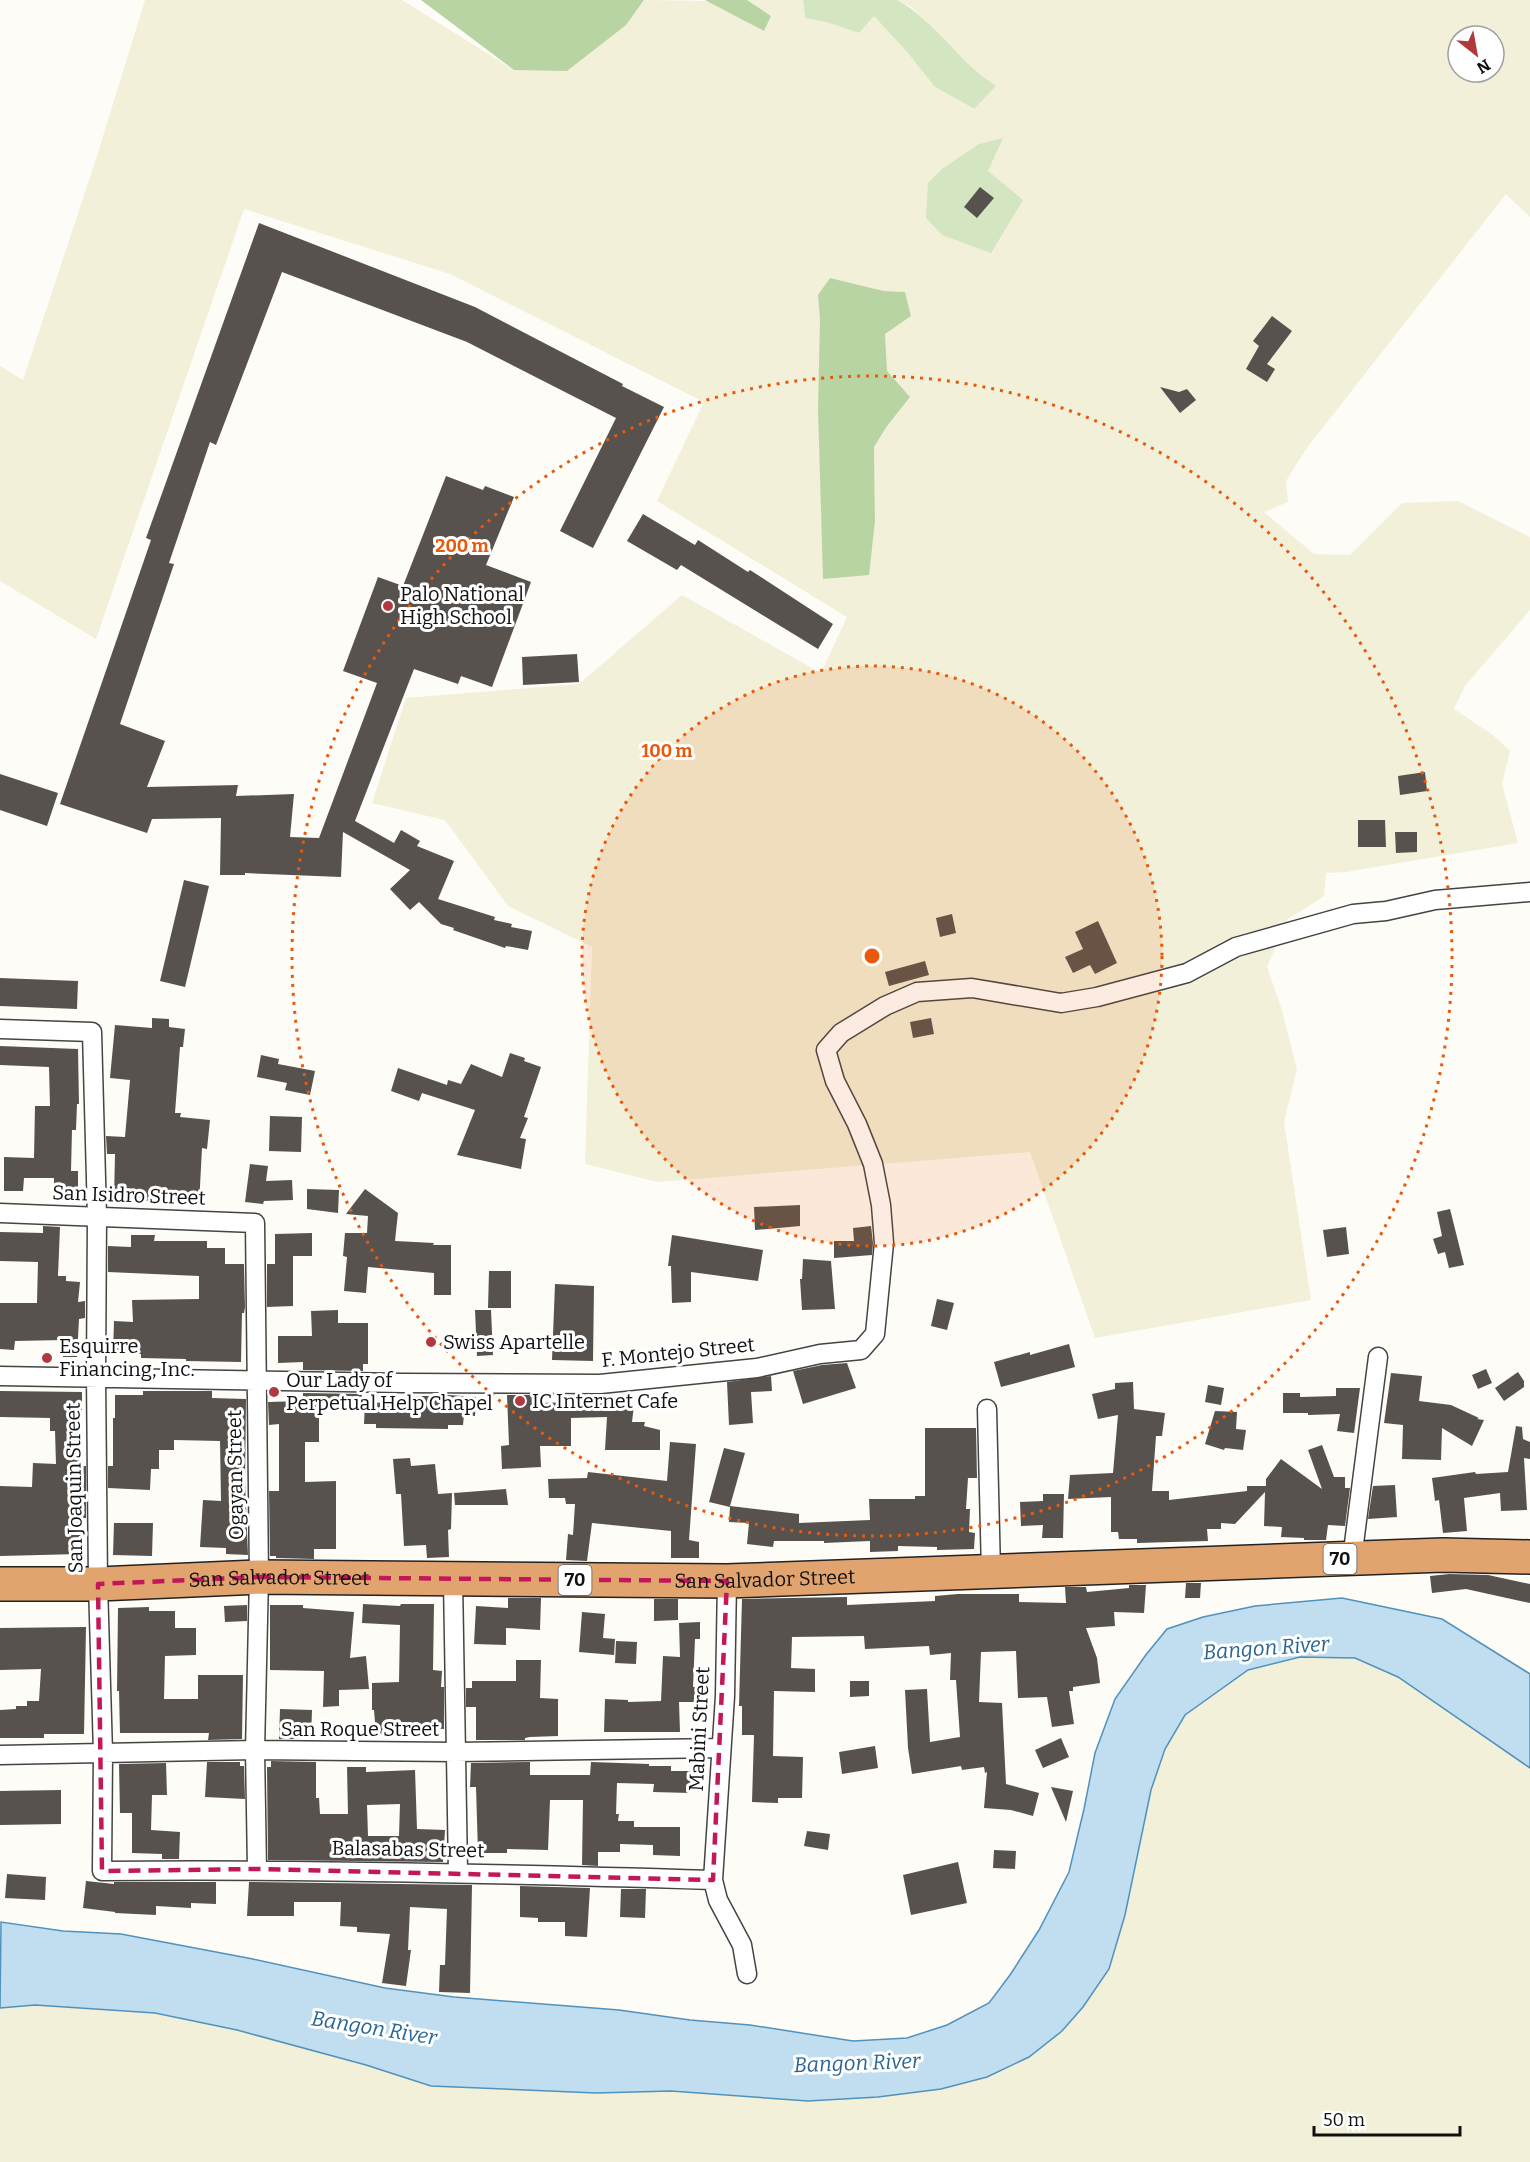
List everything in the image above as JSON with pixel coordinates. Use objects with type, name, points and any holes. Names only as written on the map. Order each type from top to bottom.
[{"type":"highway","name":"San Salvador Street","points":[[0,1584],[98,1584],[259,1576],[453,1580],[727,1581],[1443,1555],[1530,1557]]},
{"type":"street","name":"F. Montejo Street","points":[[0,1376],[600,1384],[758,1368],[820,1354],[861,1350],[875,1334],[884,1243],[881,1205],[873,1164],[857,1124],[835,1081],[826,1050],[841,1033],[885,1006],[917,992],[972,988],[1061,1003],[1097,997],[1187,973],[1236,947],[1353,914],[1386,911],[1435,900],[1530,892]]},
{"type":"street","name":"San Joaquin Street","points":[[0,1029],[92,1032],[97,1216],[96,1376],[98,1584],[103,1753],[102,1871]]},
{"type":"street","name":"San Isidro Street","points":[[0,1213],[255,1223]]},
{"type":"street","name":"Ogayan Street","points":[[255,1223],[259,1576],[255,1750],[257,1869]]},
{"type":"street","points":[[1352,1559],[1378,1357]]},
{"type":"street","points":[[987,1409],[991,1572]]},
{"type":"street","points":[[453,1580],[458,1872]]},
{"type":"street","name":"Mabini Street","points":[[713,1880],[725,1696],[727,1581]]},
{"type":"street","name":"San Roque Street","points":[[0,1755],[255,1750],[455,1752],[720,1748]]},
{"type":"street","name":"Balasabas Street","points":[[102,1871],[257,1869],[458,1872],[713,1880]]},
{"type":"street","points":[[713,1880],[718,1899],[742,1945],[747,1974]]},
{"type":"highlighted area","points":[[259,1577],[727,1581],[713,1880],[257,1869],[102,1871],[98,1584]]},
{"type":"shaded area","points":[[145,0],[402,0],[514,70],[625,25],[644,0],[710,1],[764,31],[771,16],[747,0],[803,0],[805,18],[859,33],[874,16],[935,87],[973,109],[996,86],[975,70],[911,7],[897,0],[1530,0],[1530,217],[1506,194],[1306,449],[1286,481],[1288,502],[1264,512],[1314,554],[1350,555],[1402,503],[1458,501],[1530,537],[1530,610],[1465,686],[1454,709],[1493,735],[1510,751],[1502,784],[1518,843],[1346,872],[1326,873],[1324,896],[1287,920],[1267,967],[1281,1007],[1297,1069],[1284,1122],[1311,1300],[1095,1338],[1030,1152],[657,1182],[585,1164],[592,947],[508,906],[445,820],[372,803],[406,698],[579,684],[682,595],[821,673],[847,617],[657,501],[704,402],[450,274],[244,209],[96,639],[0,581],[0,366],[23,380],[96,159]],"holes":[[[1002,139],[988,171],[979,144]],[[830,278],[884,291],[905,292],[911,316],[885,333],[887,426],[874,447],[875,521],[820,320],[819,295]]]},
{"type":"shaded area","points":[[1300,1657],[1355,1658],[1398,1677],[1530,1768],[1530,2162],[0,2162],[0,2008],[35,2005],[155,2013],[237,2030],[366,2065],[431,2086],[596,2093],[671,2091],[808,2101],[878,2097],[940,2089],[1125,1915],[1151,1790],[1165,1749],[1185,1715],[1248,1670]]},
{"type":"green space","points":[[421,0],[644,0],[626,25],[567,71],[514,70]]},
{"type":"green space","points":[[705,0],[747,0],[771,16],[764,31]]},
{"type":"green space","points":[[803,0],[897,0],[928,23],[974,69],[996,86],[974,109],[935,87],[874,16],[859,33],[805,18]]},
{"type":"green space","points":[[1003,138],[988,171],[1023,200],[991,253],[942,235],[926,218],[928,183],[942,169],[979,144]]},
{"type":"green space","points":[[830,278],[884,291],[905,292],[911,316],[885,334],[887,371],[910,397],[874,447],[875,521],[869,575],[823,579],[818,409],[820,320],[818,295]]},
{"type":"water","name":"Bangon River","points":[[1342,1598],[1442,1619],[1530,1674],[1530,1768],[1398,1677],[1355,1658],[1300,1657],[1248,1670],[1185,1715],[1165,1749],[1151,1790],[1125,1915],[1109,1969],[1083,2007],[1062,2031],[1029,2057],[987,2077],[941,2089],[878,2097],[808,2101],[671,2091],[596,2093],[431,2086],[366,2065],[237,2030],[155,2013],[35,2005],[0,2008],[1,1922],[63,1931],[121,1934],[253,1959],[385,1988],[454,1997],[619,2010],[690,2020],[750,2025],[853,2041],[907,2038],[947,2025],[989,2003],[1039,1930],[1069,1872],[1095,1753],[1115,1699],[1167,1629],[1203,1617],[1255,1606]]},
{"type":"building","points":[[980,187],[994,198],[977,218],[964,207]]},
{"type":"building","points":[[259,223],[475,307],[664,407],[593,548],[560,531],[616,418],[467,342],[282,272],[216,445],[210,442],[169,563],[174,564],[120,724],[165,741],[147,787],[238,785],[236,796],[294,794],[290,837],[319,838],[377,683],[343,671],[378,577],[403,586],[446,476],[483,490],[485,486],[514,497],[486,565],[531,582],[492,687],[461,676],[458,684],[414,669],[355,821],[394,843],[401,830],[420,841],[417,846],[454,861],[438,899],[495,917],[494,920],[512,924],[511,927],[532,931],[528,950],[506,946],[505,948],[453,930],[454,928],[441,924],[419,902],[410,910],[390,889],[410,870],[343,832],[341,877],[245,873],[245,875],[220,875],[221,818],[152,819],[147,833],[60,804],[151,540],[146,538]]},
{"type":"building","points":[[1272,316],[1292,331],[1267,364],[1275,369],[1267,382],[1246,369],[1259,346],[1253,341]]},
{"type":"building","points":[[1160,387],[1179,392],[1187,389],[1196,400],[1180,413]]},
{"type":"building","points":[[643,514],[695,545],[698,540],[748,572],[750,570],[833,624],[818,649],[681,565],[677,570],[627,541]]},
{"type":"building","points":[[577,654],[579,682],[523,685],[522,657]]},
{"type":"building","points":[[1425,772],[1427,791],[1400,795],[1398,776]]},
{"type":"building","points":[[0,774],[58,793],[47,826],[0,810]]},
{"type":"building","points":[[1358,820],[1385,820],[1386,847],[1358,847]]},
{"type":"building","points":[[1395,832],[1417,832],[1417,852],[1396,853]]},
{"type":"building","points":[[184,880],[209,886],[185,987],[160,981]]},
{"type":"building","points":[[952,914],[956,933],[940,937],[936,918]]},
{"type":"building","points":[[1098,921],[1117,963],[1095,974],[1090,965],[1073,973],[1065,957],[1083,949],[1075,932]]},
{"type":"building","points":[[925,961],[929,975],[889,986],[885,972]]},
{"type":"building","points":[[0,978],[78,981],[77,1009],[0,1006]]},
{"type":"building","points":[[152,1018],[169,1019],[169,1027],[185,1029],[183,1047],[180,1047],[175,1113],[181,1113],[180,1117],[210,1120],[207,1149],[202,1148],[199,1205],[179,1204],[180,1193],[149,1191],[149,1201],[114,1200],[115,1154],[107,1154],[106,1136],[125,1137],[130,1080],[110,1078],[115,1025],[152,1028]]},
{"type":"building","points":[[931,1018],[934,1034],[913,1038],[910,1022]]},
{"type":"building","points":[[0,1046],[78,1049],[79,1104],[77,1104],[76,1130],[72,1130],[71,1171],[78,1171],[78,1200],[54,1200],[54,1178],[24,1178],[23,1191],[4,1191],[4,1157],[34,1158],[35,1106],[50,1106],[49,1067],[0,1065]]},
{"type":"building","points":[[510,1053],[541,1067],[524,1117],[528,1118],[520,1138],[526,1139],[521,1169],[457,1155],[475,1110],[422,1093],[419,1101],[391,1091],[398,1068],[447,1085],[448,1080],[461,1084],[471,1064],[502,1077]]},
{"type":"building","points":[[261,1055],[279,1059],[278,1064],[315,1071],[310,1095],[285,1090],[287,1083],[257,1077]]},
{"type":"building","points":[[270,1116],[302,1117],[301,1152],[269,1151]]},
{"type":"building","points":[[250,1164],[268,1166],[266,1181],[292,1180],[293,1200],[264,1201],[263,1204],[245,1202]]},
{"type":"building","points":[[307,1189],[339,1190],[338,1213],[307,1209]]},
{"type":"building","points":[[365,1189],[398,1213],[395,1241],[451,1245],[451,1295],[434,1295],[434,1273],[368,1267],[366,1293],[344,1291],[347,1257],[343,1256],[345,1233],[367,1233],[368,1216],[346,1214]]},
{"type":"building","points":[[800,1205],[800,1226],[755,1230],[754,1207]]},
{"type":"building","points":[[1450,1209],[1464,1265],[1449,1268],[1445,1252],[1438,1254],[1433,1239],[1442,1236],[1437,1212]]},
{"type":"building","points":[[43,1226],[60,1227],[58,1276],[66,1276],[66,1281],[80,1282],[78,1302],[85,1301],[85,1318],[79,1319],[77,1357],[63,1357],[63,1340],[15,1341],[14,1350],[0,1349],[0,1303],[37,1303],[38,1262],[0,1261],[0,1232],[43,1233]]},
{"type":"building","points":[[871,1226],[872,1255],[834,1258],[834,1241],[854,1241],[853,1228]]},
{"type":"building","points":[[1346,1227],[1349,1254],[1327,1257],[1323,1230]]},
{"type":"building","points":[[312,1233],[312,1256],[293,1256],[293,1306],[267,1307],[267,1264],[275,1264],[275,1234]]},
{"type":"building","points":[[131,1235],[155,1235],[154,1241],[207,1241],[207,1248],[225,1248],[225,1264],[244,1264],[245,1307],[242,1313],[241,1362],[141,1358],[141,1354],[113,1353],[114,1321],[133,1322],[132,1300],[199,1299],[199,1276],[108,1272],[108,1246],[131,1247]]},
{"type":"building","points":[[672,1235],[763,1250],[758,1281],[691,1272],[691,1302],[672,1303],[671,1266],[668,1266]]},
{"type":"building","points":[[803,1259],[831,1261],[835,1309],[802,1310],[800,1279],[802,1279]]},
{"type":"building","points":[[489,1271],[511,1271],[511,1308],[488,1308]]},
{"type":"building","points":[[555,1284],[594,1286],[593,1361],[552,1360]]},
{"type":"building","points":[[937,1299],[954,1303],[947,1330],[931,1326]]},
{"type":"building","points":[[338,1310],[338,1323],[368,1323],[368,1364],[363,1364],[363,1371],[303,1370],[303,1362],[278,1363],[278,1336],[312,1336],[311,1311]]},
{"type":"building","points":[[475,1310],[491,1310],[493,1355],[477,1356]]},
{"type":"building","points":[[1069,1344],[1075,1367],[1001,1387],[994,1362]]},
{"type":"building","points":[[847,1363],[856,1388],[803,1404],[793,1371]]},
{"type":"building","points":[[1486,1369],[1492,1383],[1478,1389],[1472,1375]]},
{"type":"building","points":[[1518,1372],[1524,1381],[1524,1387],[1504,1401],[1495,1388]]},
{"type":"building","points":[[1391,1373],[1422,1376],[1419,1401],[1451,1405],[1479,1418],[1477,1419],[1484,1420],[1472,1446],[1442,1428],[1441,1460],[1402,1459],[1403,1425],[1384,1423]]},
{"type":"building","points":[[771,1376],[772,1391],[751,1392],[753,1423],[729,1425],[727,1382]]},
{"type":"building","points":[[1133,1382],[1134,1409],[1165,1413],[1162,1436],[1156,1436],[1152,1491],[1169,1491],[1169,1500],[1247,1491],[1247,1486],[1266,1486],[1266,1479],[1281,1459],[1322,1489],[1308,1450],[1322,1445],[1334,1477],[1345,1477],[1345,1488],[1350,1488],[1345,1526],[1328,1525],[1326,1540],[1281,1537],[1282,1527],[1264,1526],[1265,1492],[1235,1524],[1221,1523],[1221,1529],[1207,1529],[1208,1541],[1137,1543],[1137,1539],[1119,1539],[1118,1532],[1111,1532],[1111,1497],[1068,1499],[1070,1475],[1113,1473],[1118,1415],[1098,1419],[1092,1394],[1115,1389],[1115,1383]]},
{"type":"building","points":[[1208,1385],[1224,1388],[1221,1405],[1205,1402]]},
{"type":"building","points":[[1336,1388],[1360,1388],[1354,1433],[1337,1431],[1340,1414],[1283,1413],[1283,1393],[1300,1393],[1300,1397],[1336,1396]]},
{"type":"building","points":[[0,1391],[82,1392],[82,1410],[78,1410],[80,1466],[86,1466],[86,1518],[81,1518],[80,1554],[0,1556],[0,1486],[32,1487],[33,1463],[56,1464],[55,1431],[50,1431],[50,1418],[0,1417]]},
{"type":"building","points":[[143,1391],[212,1391],[212,1398],[246,1399],[245,1482],[248,1555],[226,1554],[226,1548],[200,1547],[203,1500],[221,1501],[220,1441],[174,1440],[174,1450],[159,1450],[159,1469],[151,1469],[150,1490],[108,1488],[108,1466],[113,1466],[115,1395],[143,1395]]},
{"type":"building","points":[[303,1393],[362,1394],[361,1410],[319,1410],[319,1442],[305,1442],[305,1482],[336,1481],[336,1549],[314,1549],[314,1559],[276,1558],[276,1556],[270,1556],[269,1491],[279,1491],[279,1424],[269,1425],[268,1402],[303,1401]]},
{"type":"building","points":[[435,1394],[476,1397],[475,1416],[464,1415],[463,1425],[448,1425],[448,1429],[376,1428],[376,1424],[364,1424],[365,1402],[408,1404],[409,1396],[435,1396]]},
{"type":"building","points":[[507,1395],[534,1395],[534,1403],[587,1402],[587,1397],[605,1397],[605,1403],[634,1405],[632,1422],[645,1422],[644,1426],[660,1430],[660,1450],[605,1450],[607,1417],[571,1418],[571,1446],[540,1446],[541,1467],[502,1469],[501,1446],[509,1445]]},
{"type":"building","points":[[1215,1411],[1237,1412],[1236,1429],[1246,1430],[1243,1450],[1225,1448],[1224,1450],[1205,1444]]},
{"type":"building","points":[[1516,1426],[1522,1427],[1523,1439],[1530,1442],[1530,1459],[1524,1458],[1527,1510],[1501,1511],[1500,1493],[1464,1498],[1467,1531],[1443,1533],[1439,1500],[1435,1501],[1432,1478],[1475,1472],[1476,1474],[1508,1472]]},
{"type":"building","points":[[925,1428],[976,1428],[977,1478],[968,1478],[966,1509],[970,1509],[969,1532],[975,1533],[974,1549],[937,1550],[937,1547],[898,1546],[898,1551],[870,1552],[870,1541],[824,1543],[824,1541],[774,1541],[773,1547],[747,1544],[749,1523],[729,1522],[730,1507],[709,1502],[724,1448],[745,1453],[730,1506],[799,1514],[799,1523],[870,1520],[869,1499],[915,1499],[915,1496],[925,1496]]},
{"type":"building","points":[[670,1442],[696,1444],[689,1540],[699,1542],[699,1558],[671,1558],[671,1531],[592,1523],[587,1561],[566,1560],[568,1534],[573,1535],[575,1504],[566,1504],[565,1498],[549,1498],[548,1479],[587,1478],[588,1472],[667,1481]]},
{"type":"building","points":[[410,1458],[411,1466],[435,1464],[438,1494],[452,1493],[451,1529],[448,1530],[449,1557],[427,1558],[426,1545],[404,1546],[401,1494],[396,1494],[393,1459]]},
{"type":"building","points":[[1395,1485],[1397,1517],[1368,1519],[1373,1486]]},
{"type":"building","points":[[506,1489],[508,1505],[455,1505],[454,1493]]},
{"type":"building","points":[[1043,1494],[1064,1494],[1063,1538],[1042,1538],[1043,1525],[1021,1526],[1020,1502],[1043,1501]]},
{"type":"building","points":[[114,1523],[153,1523],[152,1556],[113,1555]]},
{"type":"building","points":[[1488,1575],[1530,1584],[1530,1603],[1466,1589],[1432,1593],[1430,1576]]},
{"type":"building","points":[[1186,1583],[1201,1583],[1200,1598],[1185,1598]]},
{"type":"building","points":[[1129,1585],[1146,1585],[1144,1613],[1114,1612],[1115,1626],[1086,1628],[1097,1658],[1100,1683],[1073,1687],[1073,1691],[1069,1691],[1074,1724],[1052,1727],[1047,1697],[1018,1698],[1016,1651],[981,1652],[979,1702],[1002,1703],[1006,1784],[1039,1793],[1033,1816],[1011,1810],[984,1808],[987,1772],[985,1773],[984,1767],[962,1770],[961,1766],[912,1774],[908,1748],[905,1690],[927,1689],[930,1742],[960,1737],[956,1680],[950,1680],[951,1653],[930,1655],[929,1646],[865,1649],[864,1636],[792,1637],[791,1668],[815,1669],[815,1692],[774,1691],[773,1756],[803,1757],[802,1798],[778,1798],[778,1803],[752,1802],[754,1735],[742,1735],[742,1706],[739,1706],[742,1599],[847,1597],[847,1605],[935,1601],[935,1596],[958,1594],[1019,1594],[1019,1602],[1066,1603],[1065,1587],[1086,1587],[1087,1592],[1129,1588]]},
{"type":"building","points":[[508,1598],[541,1598],[540,1630],[506,1628],[506,1645],[474,1644],[476,1606],[508,1608]]},
{"type":"building","points":[[654,1599],[678,1599],[678,1620],[654,1621]]},
{"type":"building","points":[[363,1604],[400,1606],[401,1604],[434,1604],[433,1670],[442,1671],[444,1729],[426,1728],[426,1732],[376,1734],[374,1710],[372,1710],[372,1683],[399,1682],[400,1625],[362,1623]]},
{"type":"building","points":[[247,1605],[247,1621],[225,1622],[224,1606]]},
{"type":"building","points":[[270,1605],[303,1605],[303,1608],[354,1612],[350,1658],[366,1656],[369,1689],[339,1690],[339,1706],[323,1707],[324,1671],[270,1670]]},
{"type":"building","points":[[149,1607],[149,1611],[175,1611],[175,1628],[196,1628],[196,1655],[165,1656],[164,1699],[198,1699],[198,1675],[243,1675],[242,1739],[208,1740],[209,1733],[120,1733],[119,1691],[117,1691],[118,1608]]},
{"type":"building","points":[[582,1612],[605,1614],[603,1638],[615,1639],[614,1655],[579,1652]]},
{"type":"building","points":[[700,1622],[700,1639],[695,1639],[693,1687],[708,1686],[709,1702],[679,1702],[680,1732],[604,1732],[605,1699],[628,1700],[628,1702],[661,1701],[663,1656],[680,1657],[679,1623]]},
{"type":"building","points":[[86,1627],[84,1734],[44,1734],[44,1738],[0,1738],[0,1710],[27,1706],[27,1701],[39,1701],[41,1669],[0,1670],[0,1628]]},
{"type":"building","points":[[616,1641],[637,1642],[636,1664],[615,1663]]},
{"type":"building","points":[[516,1660],[541,1660],[540,1698],[558,1699],[558,1736],[530,1737],[525,1740],[476,1740],[476,1707],[466,1707],[466,1688],[472,1688],[472,1681],[516,1681]]},
{"type":"building","points":[[850,1681],[869,1681],[869,1696],[850,1697]]},
{"type":"building","points":[[280,1709],[312,1710],[311,1739],[279,1739]]},
{"type":"building","points":[[1061,1738],[1069,1757],[1043,1768],[1035,1750]]},
{"type":"building","points":[[875,1746],[878,1768],[842,1774],[839,1752]]},
{"type":"building","points":[[271,1761],[316,1762],[316,1798],[319,1798],[320,1814],[348,1814],[347,1767],[366,1767],[366,1772],[415,1770],[417,1829],[445,1830],[443,1862],[268,1860],[267,1767],[271,1767]],"holes":[[[400,1804],[399,1836],[368,1836],[367,1805]]]},
{"type":"building","points":[[207,1762],[240,1762],[240,1766],[244,1766],[245,1799],[205,1797]]},
{"type":"building","points":[[530,1762],[530,1775],[590,1775],[591,1762],[649,1764],[649,1766],[671,1766],[671,1771],[691,1771],[690,1793],[653,1792],[654,1784],[617,1783],[616,1814],[619,1814],[618,1821],[634,1821],[634,1827],[680,1827],[680,1856],[653,1855],[653,1845],[620,1844],[620,1852],[598,1852],[598,1866],[582,1865],[583,1800],[550,1800],[548,1850],[507,1849],[507,1853],[478,1853],[476,1787],[470,1787],[471,1763]]},
{"type":"building","points":[[166,1763],[167,1795],[152,1795],[151,1830],[180,1832],[179,1859],[162,1859],[162,1854],[132,1853],[132,1813],[120,1813],[119,1764]]},
{"type":"building","points":[[1051,1787],[1073,1791],[1066,1822]]},
{"type":"building","points":[[61,1790],[61,1824],[0,1825],[0,1791]]},
{"type":"building","points":[[807,1831],[830,1834],[828,1850],[804,1846]]},
{"type":"building","points":[[994,1850],[1016,1851],[1015,1869],[993,1868]]},
{"type":"building","points":[[958,1862],[967,1903],[911,1915],[903,1875]]},
{"type":"building","points":[[7,1874],[46,1877],[45,1900],[5,1898]]},
{"type":"building","points":[[86,1881],[114,1884],[114,1882],[216,1882],[216,1904],[191,1903],[191,1908],[156,1906],[156,1915],[115,1913],[83,1908]]},
{"type":"building","points":[[249,1882],[472,1885],[470,1993],[439,1992],[440,1965],[445,1965],[447,1909],[410,1907],[408,1950],[411,1950],[406,1986],[382,1983],[390,1934],[357,1932],[357,1927],[340,1926],[341,1902],[294,1902],[294,1916],[247,1916]]},
{"type":"building","points":[[520,1886],[590,1888],[587,1937],[565,1936],[565,1922],[538,1922],[538,1918],[520,1917]]},
{"type":"building","points":[[621,1889],[646,1889],[645,1918],[620,1917]]},
{"type":"place","name":"Palo National High School","points":[[388,606]]},
{"type":"place","name":"Swiss Apartelle","points":[[431,1342]]},
{"type":"place","name":"Esquirre Financing, Inc.","points":[[47,1358]]},
{"type":"place","name":"Our Lady of Perpetual Help Chapel","points":[[274,1392]]},
{"type":"place","name":"IC Internet Cafe","points":[[520,1401]]}]
